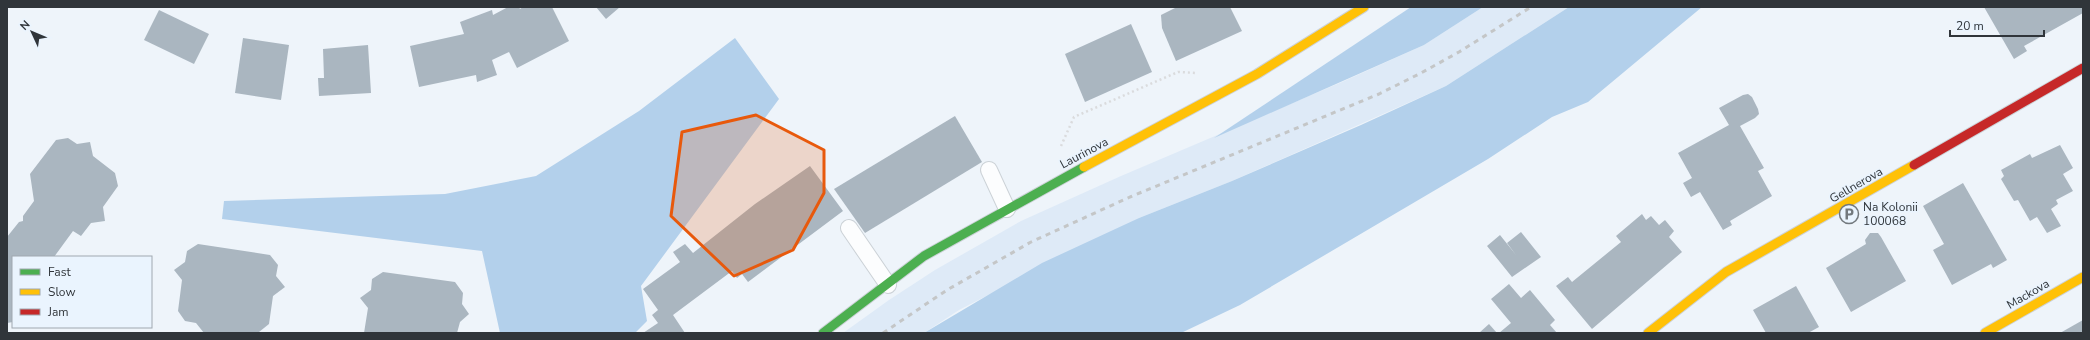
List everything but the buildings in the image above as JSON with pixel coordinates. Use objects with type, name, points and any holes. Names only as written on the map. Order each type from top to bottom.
[{"type":"street","name":"Laurinova","points":[[823,333],[924,256],[1007,209],[1257,74],[1364,7]]},
{"type":"street","name":"Gellnerova","points":[[1648,333],[1726,272],[2083,68]]},
{"type":"street","name":"Mackova","points":[[1985,333],[2083,277]]},
{"type":"lane","points":[[989,170],[1007,209]]},
{"type":"lane","points":[[849,228],[888,284]]},
{"type":"path","points":[[1060,151],[1074,117],[1178,72],[1200,74]]},
{"type":"highlighted area","points":[[756,115],[824,150],[824,193],[793,250],[734,276],[671,216],[682,132]]},
{"type":"shaded area","points":[[1411,7],[1483,7],[1424,45],[1214,138]]},
{"type":"shaded area","points":[[1483,7],[1569,7],[1446,86],[1232,181],[1139,218],[959,310],[924,333],[843,333],[889,300],[935,270],[1021,221],[1121,176],[1342,82],[1424,45]]},
{"type":"shaded area","points":[[1569,7],[1702,7],[1588,102],[1552,117],[1488,159],[1240,305],[1181,333],[924,333],[1042,263],[1139,218],[1232,181],[1446,86]]},
{"type":"shaded area","points":[[735,38],[779,99],[641,286],[647,321],[635,333],[500,333],[482,251],[222,219],[224,201],[445,194],[536,176],[639,111]]},
{"type":"railway","points":[[883,333],[947,290],[1031,242],[1130,197],[1379,94],[1459,52],[1531,7]]},
{"type":"traffic: fast","points":[[823,333],[924,256],[1084,167]]},
{"type":"traffic: slow","points":[[1084,167],[1257,74],[1364,7]]},
{"type":"traffic: slow","points":[[1648,333],[1726,272],[1914,165]]},
{"type":"traffic: slow","points":[[1985,333],[2083,277]]},
{"type":"traffic: jam","points":[[1914,165],[2083,68]]},
{"type":"place","name":"Na Kolonii 100068","points":[[1849,214]]}]
